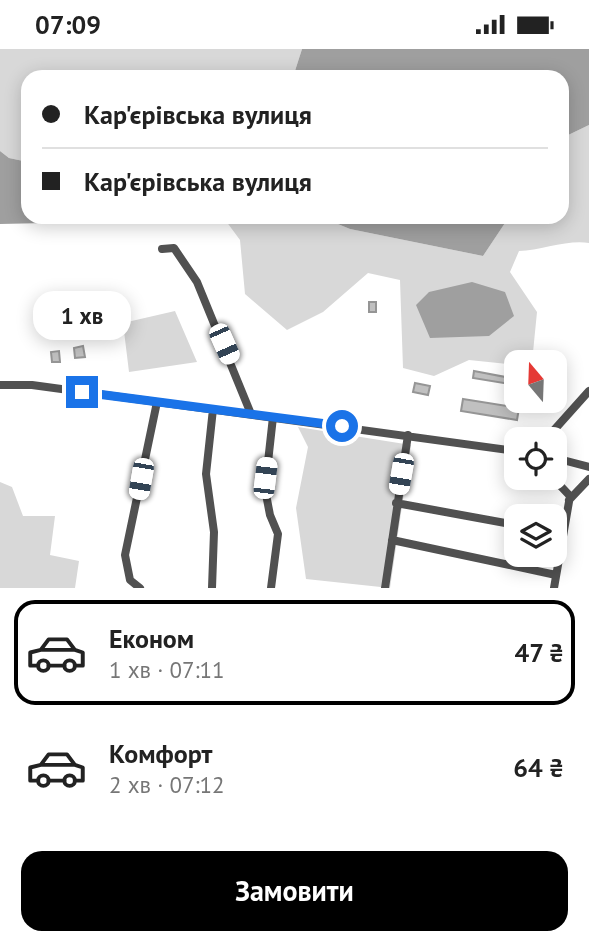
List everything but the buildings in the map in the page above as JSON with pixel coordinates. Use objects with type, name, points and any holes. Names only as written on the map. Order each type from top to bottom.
[{"type":"street","points":[[162,249],[174,248],[197,282],[251,414]]},
{"type":"street","points":[[0,385],[32,385],[504,449]]},
{"type":"street","points":[[558,427],[589,391]]},
{"type":"street","points":[[137,587],[130,580],[125,555],[157,402]]},
{"type":"street","points":[[212,588],[214,532],[206,474],[213,409]]},
{"type":"street","points":[[271,588],[278,534],[270,515],[265,489],[272,417]]},
{"type":"street","points":[[385,588],[408,435]]},
{"type":"street","points":[[567,461],[589,467]]},
{"type":"street","points":[[569,500],[589,479]]},
{"type":"street","points":[[565,490],[569,500],[567,506]]},
{"type":"street","points":[[396,503],[504,523]]},
{"type":"street","points":[[392,540],[556,575]]},
{"type":"street","points":[[554,588],[557,567]]},
{"type":"shaded area","points":[[0,49],[302,49],[295,70],[21,70],[21,161],[9,158],[0,151]]},
{"type":"shaded area","points":[[302,49],[589,49],[589,125],[569,135],[569,70],[295,70]]},
{"type":"shaded area","points":[[589,125],[589,243],[573,242],[519,251],[510,272],[537,312],[533,350],[504,350],[504,364],[469,360],[434,376],[403,368],[400,280],[368,273],[323,312],[287,330],[245,294],[240,240],[228,224],[338,224],[350,229],[483,256],[504,224],[569,224],[569,135]]},
{"type":"shaded area","points":[[0,151],[9,158],[21,161],[21,224],[0,224]]},
{"type":"shaded area","points":[[338,224],[504,224],[483,256],[350,229]]},
{"type":"shaded area","points":[[472,282],[505,292],[514,316],[489,336],[430,338],[416,305],[429,292]]},
{"type":"shaded area","points":[[175,311],[197,362],[129,372],[123,323]]},
{"type":"shaded area","points":[[298,427],[411,445],[390,588],[306,579],[296,508],[308,447]]},
{"type":"shaded area","points":[[0,482],[12,487],[23,516],[55,516],[50,555],[79,561],[75,588],[0,588]]},
{"type":"route","points":[[82,392],[342,426]]}]
